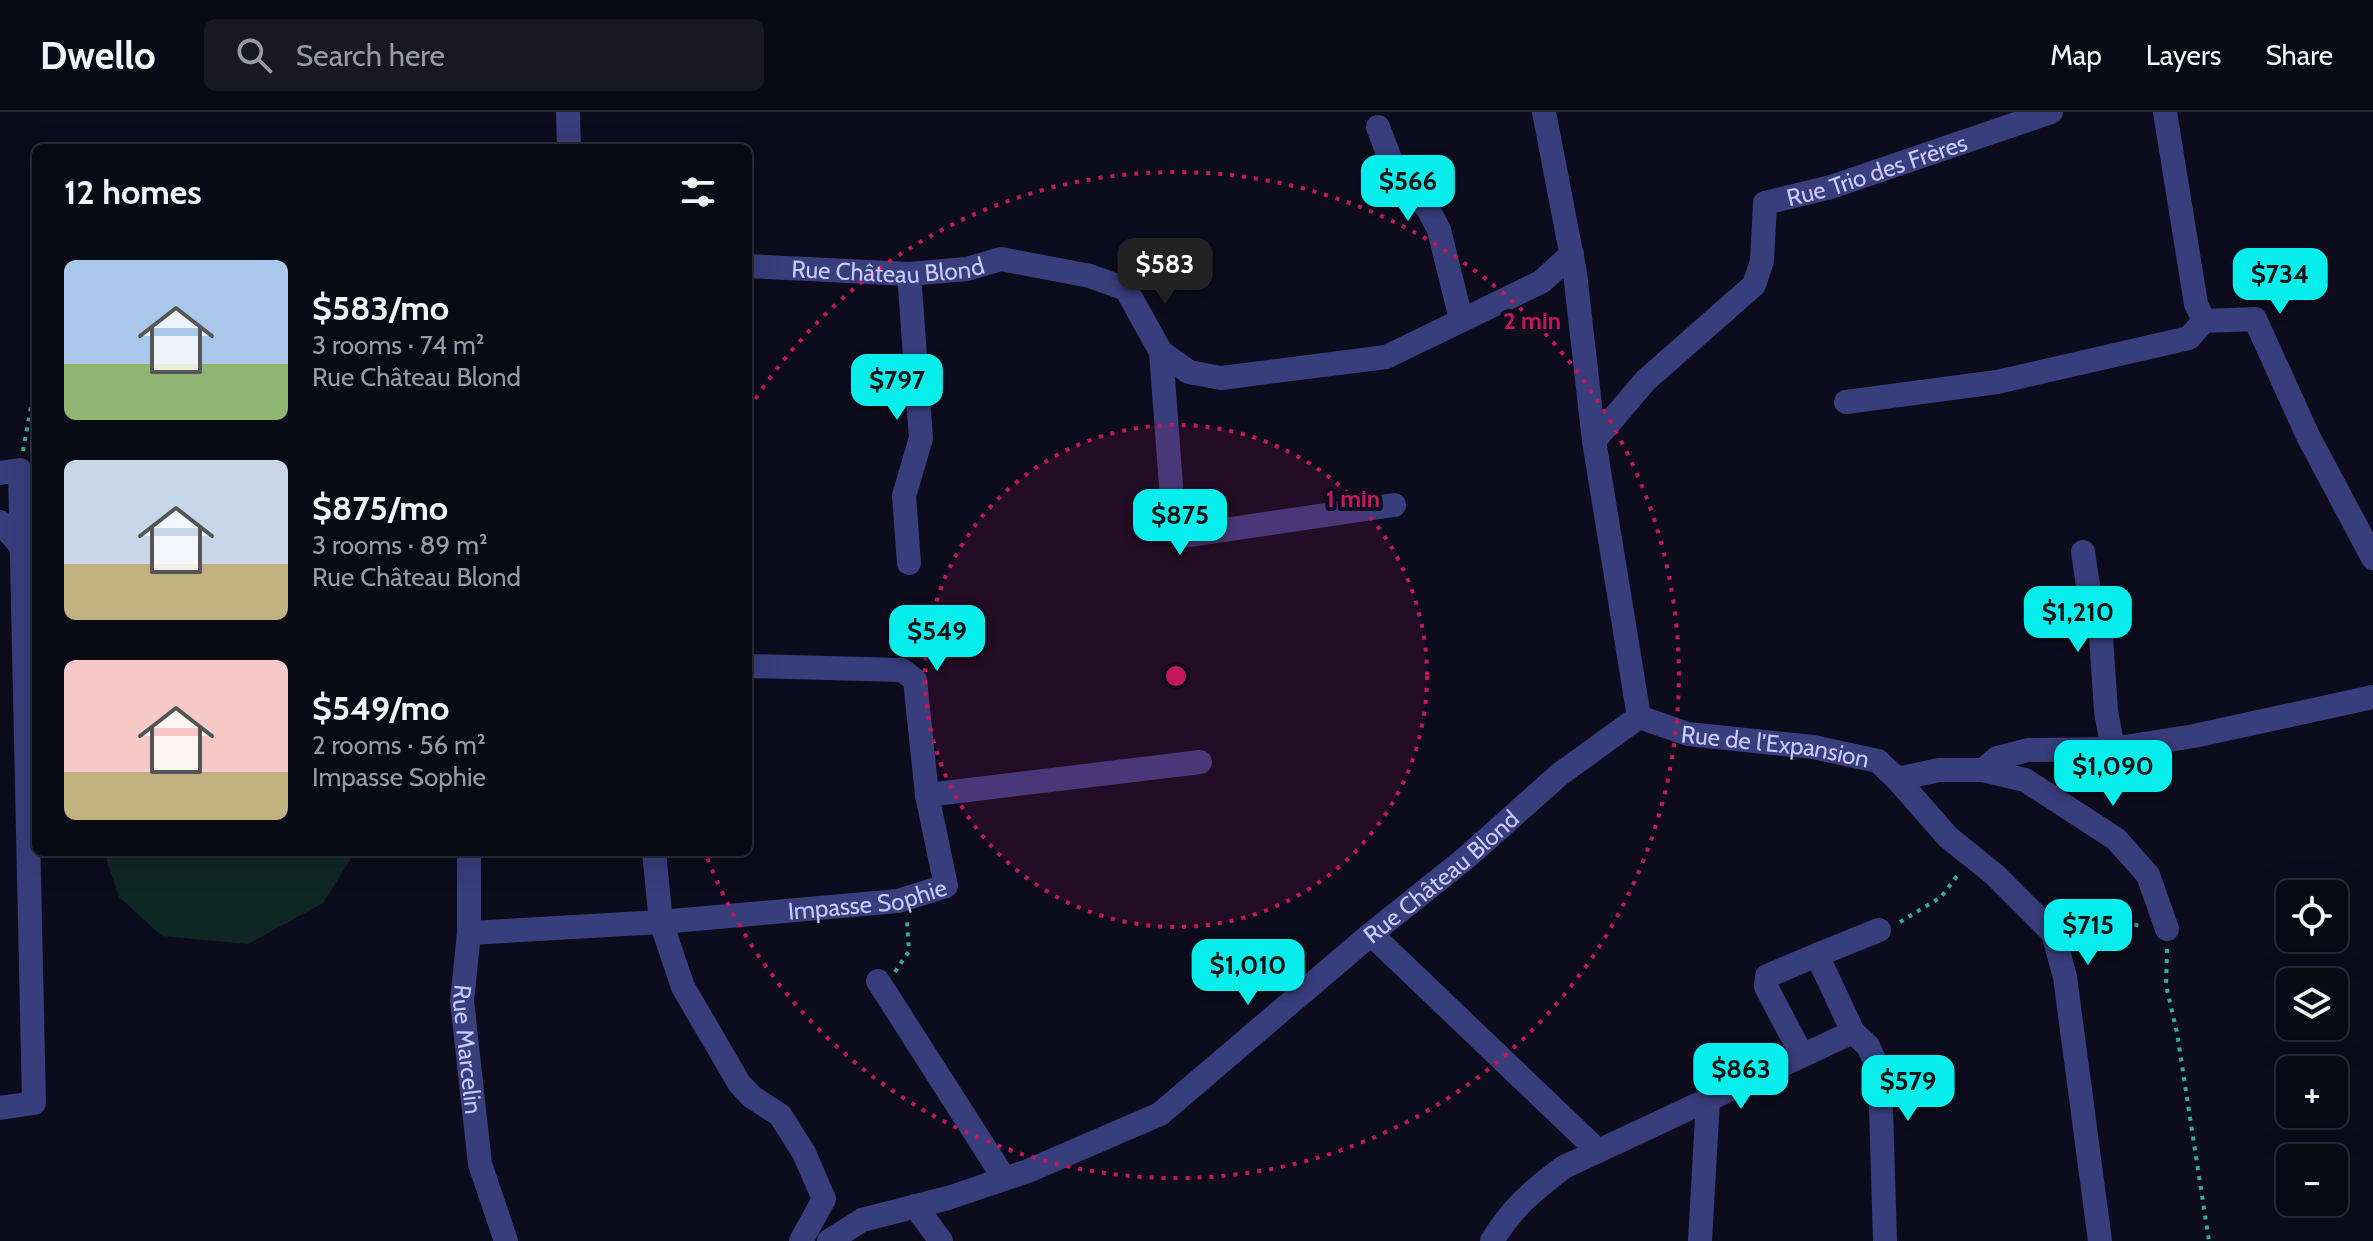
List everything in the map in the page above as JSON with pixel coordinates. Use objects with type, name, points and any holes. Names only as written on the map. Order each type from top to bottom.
[{"type":"street","points":[[568,112],[569,144]]},
{"type":"street","points":[[1544,112],[1572,254],[1594,441],[1639,717]]},
{"type":"street","name":"Rue Trio des Frères","points":[[1594,441],[1646,380],[1754,285],[1762,261],[1765,203],[1831,187],[2051,112]]},
{"type":"street","points":[[2165,112],[2196,304],[2204,321]]},
{"type":"street","points":[[1378,127],[1392,169],[1428,209],[1439,230],[1461,319]]},
{"type":"street","name":"Rue Château Blond","points":[[752,266],[909,274],[967,269],[1001,259],[1090,276],[1126,289],[1161,352],[1189,372],[1221,378],[1386,357],[1541,282],[1572,254]]},
{"type":"street","points":[[909,274],[921,438],[904,496],[909,563]]},
{"type":"street","points":[[1846,402],[1997,382],[2189,338],[2204,321],[2255,319],[2308,436],[2373,558]]},
{"type":"street","points":[[1161,352],[1170,491],[1174,525],[1180,533],[1190,535],[1394,505]]},
{"type":"street","points":[[0,1108],[34,1103],[21,546],[10,472]]},
{"type":"street","points":[[0,522],[21,546]]},
{"type":"street","points":[[2083,552],[2091,606],[2101,636],[2106,711],[2113,749]]},
{"type":"street","points":[[752,666],[902,670],[915,680],[927,795],[1200,762]]},
{"type":"street","name":"Rue de l'Expansion","points":[[1639,717],[1688,734],[1813,747],[1878,761],[1897,779],[1939,770],[1983,770],[1997,758],[2028,750],[2113,749],[2194,736],[2373,697]]},
{"type":"street","name":"Rue Château Blond","points":[[829,1241],[862,1220],[1004,1178],[1160,1114],[1371,934],[1467,857],[1560,774],[1639,717]]},
{"type":"street","points":[[1983,770],[2025,780],[2116,839],[2148,875],[2167,929]]},
{"type":"street","points":[[1897,779],[1948,837],[2053,933],[2065,977],[2100,1241]]},
{"type":"street","name":"Impasse Sophie","points":[[469,933],[661,922],[905,899],[946,886],[927,795]]},
{"type":"street","name":"Rue Marcelin","points":[[469,856],[469,933],[462,1001],[480,1164],[506,1241]]},
{"type":"street","points":[[654,856],[661,922],[683,987],[739,1083],[752,1097],[780,1115],[824,1199],[801,1241]]},
{"type":"street","points":[[1802,1055],[1766,987],[1767,976],[1879,930]]},
{"type":"street","points":[[1371,934],[1598,1151]]},
{"type":"street","points":[[1817,955],[1853,1032],[1868,1046],[1880,1073],[1885,1241]]},
{"type":"street","points":[[881,985],[1004,1178]]},
{"type":"street","points":[[1492,1241],[1506,1218],[1528,1194],[1564,1167],[1853,1032]]},
{"type":"street","points":[[1700,1241],[1708,1100]]},
{"type":"street","points":[[915,1206],[941,1241]]},
{"type":"path","points":[[10,472],[32,393]]},
{"type":"path","points":[[1879,930],[1911,917],[1941,897],[1974,858]]},
{"type":"path","points":[[881,985],[909,951],[905,899]]},
{"type":"path","points":[[2053,933],[2125,923],[2167,929],[2166,985],[2177,1033],[2209,1241]]},
{"type":"green space","points":[[105,856],[352,856],[323,903],[248,944],[162,936],[119,897]]}]
